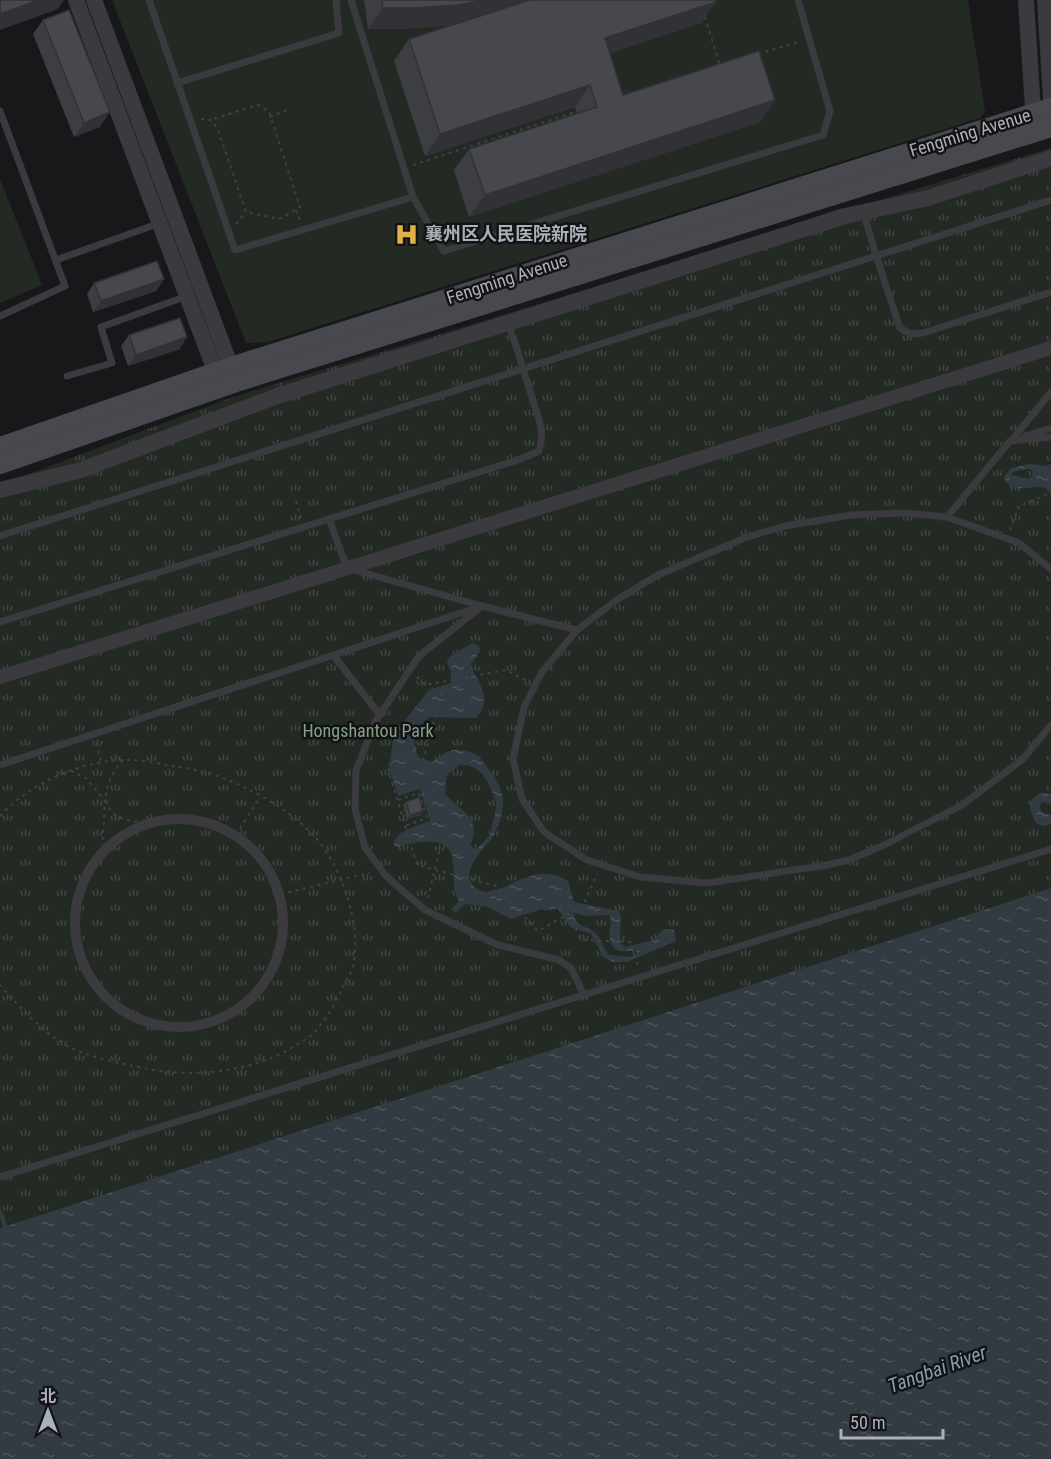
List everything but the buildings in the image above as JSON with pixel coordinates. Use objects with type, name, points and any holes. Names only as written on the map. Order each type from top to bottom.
[{"type":"main road","name":"Fengming Avenue","points":[[0,464],[226,377],[1042,110]]},
{"type":"main road","name":"Fengming Avenue","points":[[0,447],[1042,130]]},
{"type":"street","points":[[76,0],[187,296],[226,377]]},
{"type":"street","points":[[94,0],[226,377]]},
{"type":"street","points":[[1026,0],[1042,110],[1042,130]]},
{"type":"street","points":[[1045,0],[1051,100]]},
{"type":"street","points":[[0,490],[81,470],[277,396],[508,322],[862,212],[928,198],[1051,158]]},
{"type":"street","points":[[0,677],[1051,348]]},
{"type":"street","points":[[185,818],[217,825],[236,835],[246,841],[267,865],[281,894],[285,930],[276,965],[256,996],[226,1017],[191,1027],[155,1025],[121,1011],[95,986],[78,953],[74,917],[82,882],[102,852],[125,833],[153,821],[185,818]]},
{"type":"lane","points":[[148,0],[235,250],[413,197]]},
{"type":"lane","points":[[177,83],[339,33],[336,0]]},
{"type":"lane","points":[[351,0],[413,197],[444,251],[823,135],[830,111],[798,0]]},
{"type":"lane","points":[[0,111],[65,285],[0,316]]},
{"type":"lane","points":[[0,536],[1051,200]]},
{"type":"lane","points":[[862,212],[900,328],[910,334],[923,333],[1051,292]]},
{"type":"lane","points":[[56,260],[160,223]]},
{"type":"lane","points":[[67,376],[112,363],[101,327],[187,296]]},
{"type":"lane","points":[[0,621],[521,459],[539,451],[542,429],[508,322]]},
{"type":"lane","points":[[947,517],[1051,392]]},
{"type":"lane","points":[[1010,441],[1051,428]]},
{"type":"lane","points":[[1010,441],[1051,437]]},
{"type":"lane","points":[[1051,569],[1019,543],[947,517],[905,513],[851,515],[785,526],[747,537],[658,576],[618,599],[576,630],[542,672],[524,707],[513,759],[522,799],[544,832],[587,860],[640,877],[707,883],[803,870],[849,860],[962,805],[1023,759],[1051,724]]},
{"type":"lane","points":[[329,519],[347,568],[576,630]]},
{"type":"lane","points":[[0,765],[482,606]]},
{"type":"lane","points":[[482,606],[419,656],[380,715],[356,771],[355,809],[365,848],[382,871],[425,910],[498,945],[560,960],[571,968],[584,995]]},
{"type":"lane","points":[[333,656],[380,715]]},
{"type":"lane","points":[[3,1176],[1051,849]]},
{"type":"path","points":[[703,11],[720,66]]},
{"type":"path","points":[[753,56],[809,38]]},
{"type":"path","points":[[189,118],[210,120],[258,105],[269,112],[300,207],[279,219],[246,212],[217,127],[210,120]]},
{"type":"path","points":[[270,117],[287,110]]},
{"type":"path","points":[[404,168],[581,110]]},
{"type":"path","points":[[1006,539],[1019,506],[1051,493]]},
{"type":"path","points":[[296,501],[304,527]]},
{"type":"path","points":[[410,670],[425,685],[506,670],[535,686]]},
{"type":"path","points":[[423,761],[446,681]]},
{"type":"path","points":[[95,734],[101,764]]},
{"type":"path","points":[[429,739],[387,766],[417,865],[496,885],[538,931],[583,906],[601,865]]},
{"type":"path","points":[[102,852],[104,791],[113,772],[123,760]]},
{"type":"path","points":[[0,816],[15,799],[41,782],[71,771],[123,760],[184,767],[229,781],[278,804],[316,837],[342,880],[353,914],[354,962],[335,1004],[313,1035],[272,1060],[229,1070],[176,1074],[119,1063],[66,1046],[21,1010],[0,985]]},
{"type":"path","points":[[71,771],[86,778],[112,811],[124,819],[138,822],[153,821]]},
{"type":"path","points":[[397,800],[419,793],[427,818],[405,826]]},
{"type":"path","points":[[236,835],[261,796]]},
{"type":"path","points":[[425,910],[440,848]]},
{"type":"path","points":[[281,894],[382,871]]},
{"type":"path","points":[[568,915],[582,940],[630,942],[642,977]]},
{"type":"green space","name":"襄州区人民医院新院","points":[[112,0],[968,0],[985,112],[980,118],[268,342],[246,343]]},
{"type":"green space","name":"Hongshantou Park","points":[[1051,148],[1051,888],[0,1228],[0,485],[230,398]]},
{"type":"green space","points":[[0,179],[42,285],[0,303]]},
{"type":"water","points":[[1029,464],[1046,466],[1051,464],[1051,497],[1048,489],[1042,487],[1012,487],[1004,477],[1011,468]],"holes":[[[1029,468],[1034,473],[1029,479],[1011,475],[1013,472]]]},
{"type":"water","points":[[473,643],[479,646],[480,651],[470,666],[483,692],[484,705],[476,718],[429,717],[418,730],[415,745],[418,757],[432,762],[452,750],[474,754],[484,762],[500,787],[503,799],[501,817],[494,835],[474,861],[469,876],[471,883],[477,889],[485,892],[495,891],[540,874],[554,875],[568,881],[574,902],[619,911],[621,944],[626,947],[653,940],[664,929],[674,930],[676,941],[627,962],[613,962],[603,957],[591,934],[570,927],[558,909],[542,909],[511,919],[485,906],[465,904],[455,913],[451,909],[459,901],[454,886],[453,860],[450,851],[445,846],[430,842],[397,847],[393,844],[404,831],[430,821],[420,789],[398,796],[389,768],[393,742],[406,719],[429,690],[451,683],[451,673],[447,662],[449,657]],"holes":[[[460,765],[468,765],[485,777],[497,804],[490,835],[476,850],[470,847],[474,828],[472,821],[445,793],[447,775]],[[574,913],[586,916],[609,915],[610,939],[613,947],[619,951],[639,953],[632,957],[609,955],[597,935],[579,924]]]},
{"type":"water","points":[[1040,793],[1051,794],[1051,805],[1042,801],[1039,808],[1042,812],[1051,815],[1051,824],[1043,826],[1036,823],[1030,809],[1030,801]]},
{"type":"water","name":"Tangbai River","points":[[1051,888],[1051,1459],[0,1459],[0,1228]]},
{"type":"waterway","points":[[0,1211],[5,1226]]},
{"type":"place","name":"襄州区人民医院新院","points":[[407,234]]}]
